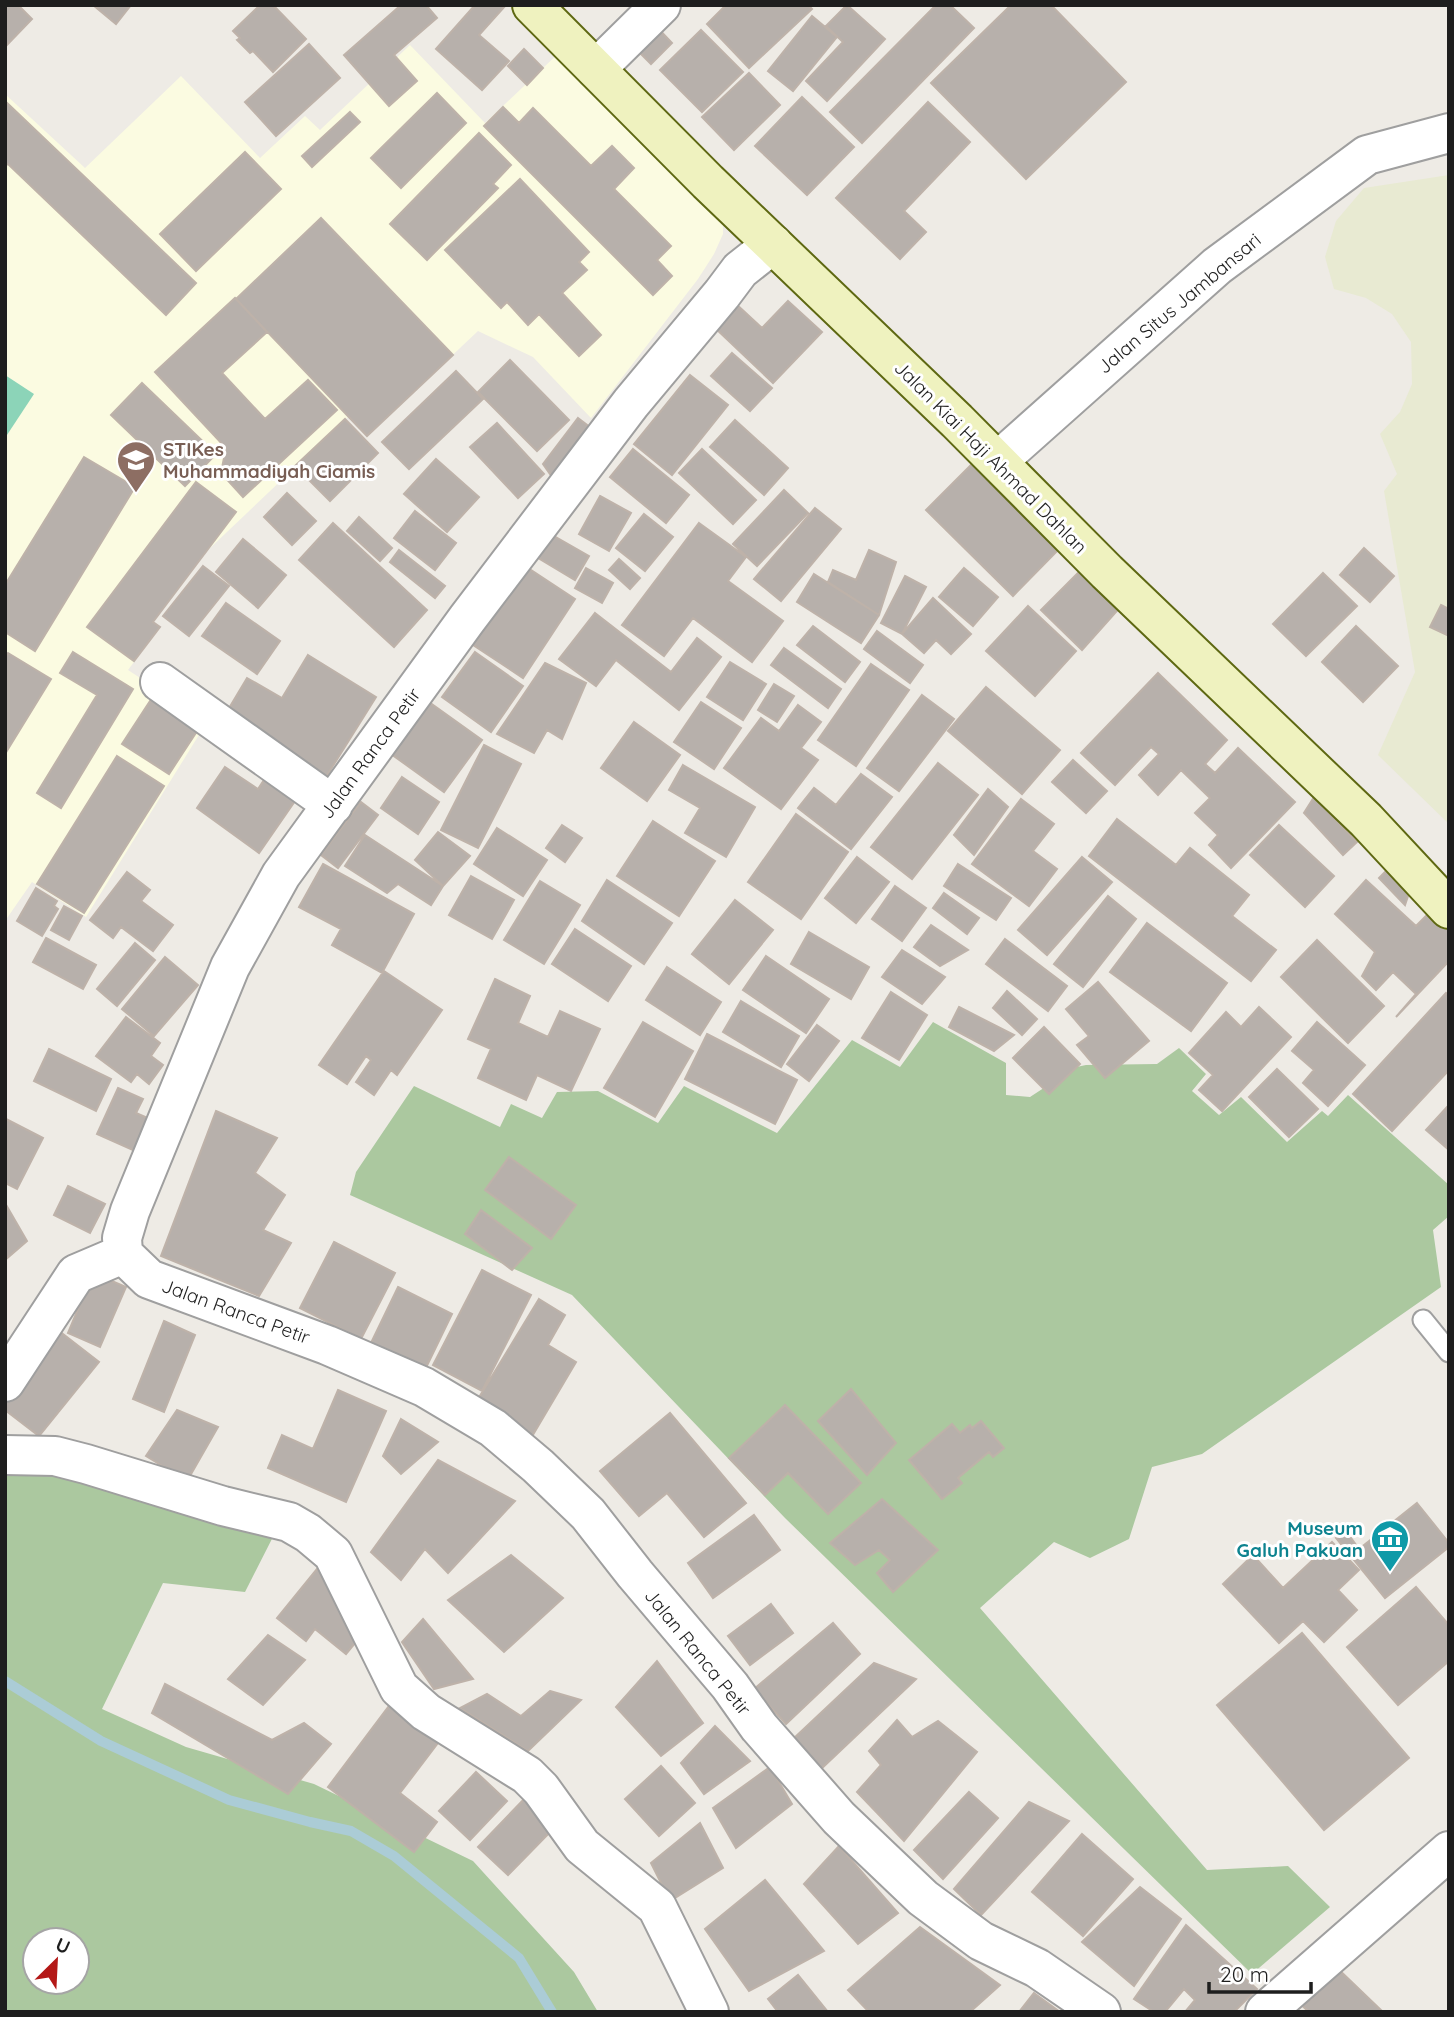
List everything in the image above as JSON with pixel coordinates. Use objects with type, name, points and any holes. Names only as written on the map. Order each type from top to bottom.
[{"type":"main road","name":"Jalan Kiai Haji Ahmad Dahlan","points":[[532,5],[773,244],[998,461],[1107,572],[1366,820],[1449,909]]},
{"type":"street","points":[[596,69],[661,5]]},
{"type":"street","name":"Jalan Situs Jambansari","points":[[998,461],[1217,266],[1356,163],[1367,155],[1449,133]]},
{"type":"street","name":"Jalan Ranca Petir","points":[[773,244],[740,270],[631,403],[459,630],[281,875],[230,967],[130,1211],[122,1238],[123,1254],[149,1279],[327,1345],[424,1387],[493,1427],[588,1514],[730,1686],[759,1727],[848,1827],[923,1898],[981,1941],[1037,1968],[1101,2012]]},
{"type":"street","points":[[160,682],[333,805]]},
{"type":"street","points":[[5,1382],[76,1274],[123,1254]]},
{"type":"street","points":[[5,1455],[55,1457],[86,1464],[223,1506],[289,1522],[308,1533],[333,1554],[400,1688],[426,1712],[527,1775],[541,1789],[582,1846],[657,1907],[709,2012]]},
{"type":"street","points":[[1265,2012],[1449,1851]]},
{"type":"lane","points":[[1423,1320],[1449,1352]]},
{"type":"shaded area","name":"STIKes Muhammadiyah Ciamis","points":[[410,45],[485,123],[563,49],[723,206],[723,234],[714,254],[698,279],[591,418],[533,357],[478,331],[367,436],[348,417],[207,551],[153,622],[160,627],[128,670],[207,722],[86,917],[32,882],[5,921],[5,94],[85,168],[181,76],[260,158],[305,116],[320,130]]},
{"type":"shaded area","points":[[1449,175],[1449,824],[1378,755],[1415,672],[1384,491],[1397,474],[1380,434],[1400,412],[1412,384],[1411,342],[1392,314],[1366,298],[1334,289],[1325,257],[1336,221],[1364,188]]},
{"type":"green space","points":[[5,375],[34,394],[5,438]]},
{"type":"green space","points":[[933,1022],[1006,1063],[1006,1095],[1030,1097],[1056,1080],[1067,1069],[1086,1065],[1157,1064],[1179,1048],[1206,1074],[1192,1091],[1219,1115],[1241,1097],[1287,1142],[1322,1111],[1328,1116],[1348,1095],[1449,1185],[1449,1216],[1433,1230],[1441,1287],[1202,1454],[1152,1467],[1129,1539],[1090,1558],[1054,1542],[980,1608],[1207,1870],[1288,1866],[1330,1907],[1252,1974],[785,1518],[572,1295],[350,1195],[356,1172],[414,1086],[500,1127],[511,1104],[542,1118],[557,1092],[598,1091],[658,1123],[684,1086],[777,1133],[852,1040],[900,1067]]},
{"type":"green space","points":[[5,1467],[77,1469],[278,1527],[245,1592],[163,1583],[102,1709],[186,1747],[314,1784],[473,1861],[574,1972],[598,2012],[5,2012]]},
{"type":"building","points":[[5,5],[18,5],[32,19],[5,47]]},
{"type":"building","points":[[93,5],[131,5],[116,24]]},
{"type":"building","points":[[260,5],[273,5],[306,39],[273,72],[253,51],[250,53],[237,40],[240,38],[233,31]]},
{"type":"building","points":[[401,5],[426,5],[437,18],[394,55],[417,81],[389,106],[344,55]]},
{"type":"building","points":[[475,5],[506,5],[479,35],[509,61],[482,90],[436,49]]},
{"type":"building","points":[[726,5],[808,5],[812,9],[749,68],[707,24]]},
{"type":"building","points":[[847,5],[885,39],[827,101],[806,81],[843,42],[826,26]]},
{"type":"building","points":[[936,5],[950,5],[974,28],[862,143],[830,112]]},
{"type":"building","points":[[1011,5],[1051,5],[1126,82],[1026,179],[931,83]]},
{"type":"building","points":[[812,16],[837,37],[793,91],[768,71]]},
{"type":"building","points":[[653,23],[672,43],[651,64],[632,45]]},
{"type":"building","points":[[701,30],[743,72],[702,112],[660,70]]},
{"type":"building","points":[[309,44],[340,78],[276,136],[245,102]]},
{"type":"building","points":[[524,49],[543,68],[527,85],[508,66]]},
{"type":"building","points":[[749,73],[780,105],[734,150],[702,117]]},
{"type":"building","points":[[437,93],[466,123],[401,188],[371,158]]},
{"type":"building","points":[[802,97],[854,147],[807,195],[755,146]]},
{"type":"building","points":[[5,101],[196,283],[166,315],[8,164],[5,166]]},
{"type":"building","points":[[928,102],[970,142],[904,211],[926,232],[900,259],[836,198]]},
{"type":"building","points":[[503,107],[519,123],[533,108],[591,166],[612,146],[634,168],[614,189],[671,246],[657,260],[672,276],[653,295],[484,126]]},
{"type":"building","points":[[350,112],[360,122],[312,167],[302,156]]},
{"type":"building","points":[[479,133],[511,165],[493,184],[498,188],[427,260],[390,224]]},
{"type":"building","points":[[245,152],[281,189],[196,271],[160,234]]},
{"type":"building","points":[[520,179],[589,252],[579,262],[587,270],[562,293],[601,335],[579,356],[539,314],[528,325],[507,302],[501,308],[445,250]]},
{"type":"building","points":[[321,218],[453,355],[367,436],[236,299]]},
{"type":"building","points":[[235,298],[267,332],[222,373],[265,419],[308,380],[337,410],[243,497],[221,473],[226,448],[155,372]]},
{"type":"building","points":[[788,301],[822,332],[773,383],[714,327],[736,304],[762,328]]},
{"type":"building","points":[[732,353],[772,388],[750,411],[711,376]]},
{"type":"building","points":[[510,360],[569,420],[537,451],[478,392]]},
{"type":"building","points":[[456,371],[483,399],[409,469],[382,442]]},
{"type":"building","points":[[690,375],[728,405],[672,475],[634,444]]},
{"type":"building","points":[[142,383],[216,454],[185,486],[111,415]]},
{"type":"building","points":[[578,418],[599,434],[559,487],[543,464]]},
{"type":"building","points":[[345,419],[378,453],[330,501],[295,466]]},
{"type":"building","points":[[735,420],[788,468],[764,495],[710,447]]},
{"type":"building","points":[[497,423],[544,474],[518,498],[470,447]]},
{"type":"building","points":[[633,449],[689,495],[666,523],[610,477]]},
{"type":"building","points":[[702,449],[756,500],[733,524],[679,473]]},
{"type":"building","points":[[84,457],[135,487],[35,651],[5,632],[5,585]]},
{"type":"building","points":[[436,459],[479,497],[447,532],[404,494]]},
{"type":"building","points":[[975,461],[1062,546],[1013,596],[926,510]]},
{"type":"building","points":[[196,482],[236,512],[153,622],[160,627],[134,661],[87,627]]},
{"type":"building","points":[[784,490],[808,513],[757,566],[733,544]]},
{"type":"building","points":[[287,493],[316,521],[292,545],[264,517]]},
{"type":"building","points":[[600,496],[631,513],[609,551],[579,534]]},
{"type":"building","points":[[815,508],[841,529],[781,601],[754,579]]},
{"type":"building","points":[[415,511],[456,543],[435,570],[394,538]]},
{"type":"building","points":[[644,514],[673,537],[645,571],[616,548]]},
{"type":"building","points":[[359,517],[392,548],[380,561],[347,531]]},
{"type":"building","points":[[333,523],[427,610],[394,647],[299,560]]},
{"type":"building","points":[[699,523],[746,557],[728,581],[783,621],[752,662],[693,618],[664,656],[622,625]]},
{"type":"building","points":[[547,532],[589,556],[575,580],[533,555]]},
{"type":"building","points":[[243,539],[286,575],[258,608],[216,572]]},
{"type":"building","points":[[1364,548],[1394,576],[1370,602],[1340,575]]},
{"type":"building","points":[[399,550],[445,586],[435,598],[390,562]]},
{"type":"building","points":[[869,550],[896,562],[879,615],[828,582],[833,570],[856,580]]},
{"type":"building","points":[[619,559],[640,578],[630,589],[609,570]]},
{"type":"building","points":[[522,564],[575,599],[523,678],[470,643]]},
{"type":"building","points":[[203,566],[229,586],[189,636],[163,616]]},
{"type":"building","points":[[586,568],[613,583],[602,603],[575,588]]},
{"type":"building","points":[[964,568],[998,597],[973,626],[939,597]]},
{"type":"building","points":[[1083,568],[1123,604],[1082,650],[1041,610]]},
{"type":"building","points":[[1323,573],[1357,606],[1306,656],[1273,624]]},
{"type":"building","points":[[814,574],[879,615],[861,643],[797,602]]},
{"type":"building","points":[[905,576],[926,587],[902,634],[881,623]]},
{"type":"building","points":[[933,598],[971,634],[951,654],[936,640],[924,653],[902,634]]},
{"type":"building","points":[[226,603],[280,641],[257,674],[202,636]]},
{"type":"building","points":[[1441,605],[1449,609],[1449,636],[1430,627]]},
{"type":"building","points":[[1028,606],[1076,651],[1035,696],[986,651]]},
{"type":"building","points":[[595,613],[671,672],[697,638],[721,657],[679,710],[616,660],[596,686],[559,659]]},
{"type":"building","points":[[813,626],[860,662],[845,682],[797,645]]},
{"type":"building","points":[[1356,626],[1398,666],[1363,702],[1322,662]]},
{"type":"building","points":[[877,631],[923,665],[910,683],[864,649]]},
{"type":"building","points":[[784,648],[841,689],[828,708],[771,665]]},
{"type":"building","points":[[73,652],[133,689],[61,808],[37,793],[97,695],[60,673]]},
{"type":"building","points":[[475,652],[523,686],[491,732],[442,697]]},
{"type":"building","points":[[8,653],[51,679],[5,754],[5,658]]},
{"type":"building","points":[[308,655],[376,697],[326,777],[225,715],[247,678],[282,698]]},
{"type":"building","points":[[730,662],[766,684],[743,720],[707,697]]},
{"type":"building","points":[[545,663],[586,683],[562,739],[547,730],[534,753],[497,734]]},
{"type":"building","points":[[871,664],[909,690],[856,766],[818,740]]},
{"type":"building","points":[[1158,673],[1227,740],[1205,764],[1215,773],[1238,748],[1295,802],[1231,868],[1209,845],[1218,835],[1195,813],[1210,798],[1181,770],[1158,795],[1139,775],[1159,754],[1151,747],[1115,785],[1081,753]]},
{"type":"building","points":[[774,684],[794,696],[777,722],[758,710]]},
{"type":"building","points":[[986,687],[1060,750],[1022,794],[948,731]]},
{"type":"building","points":[[156,692],[203,722],[169,774],[122,744]]},
{"type":"building","points":[[922,695],[954,719],[899,791],[867,768]]},
{"type":"building","points":[[429,702],[482,740],[444,792],[391,754]]},
{"type":"building","points":[[701,702],[741,728],[714,769],[674,742]]},
{"type":"building","points":[[798,705],[821,722],[801,748],[818,760],[781,809],[724,768],[761,718],[779,731]]},
{"type":"building","points":[[634,722],[680,755],[647,801],[601,768]]},
{"type":"building","points":[[484,745],[521,764],[478,848],[441,830]]},
{"type":"building","points":[[117,756],[164,786],[84,913],[37,884]]},
{"type":"building","points":[[1073,760],[1107,791],[1086,813],[1052,782]]},
{"type":"building","points":[[938,763],[978,795],[912,879],[871,847]]},
{"type":"building","points":[[683,765],[755,807],[726,857],[685,833],[700,808],[669,790]]},
{"type":"building","points":[[225,767],[258,789],[264,780],[295,801],[259,853],[197,808]]},
{"type":"building","points":[[861,774],[892,797],[851,849],[798,808],[814,788],[836,805]]},
{"type":"building","points":[[402,777],[439,802],[418,834],[381,808]]},
{"type":"building","points":[[988,789],[1008,807],[974,855],[954,835]]},
{"type":"building","points":[[1314,797],[1357,842],[1343,855],[1304,813]]},
{"type":"building","points":[[1021,799],[1054,824],[1033,851],[1057,869],[1029,906],[972,864]]},
{"type":"building","points":[[361,802],[378,815],[338,868],[321,855]]},
{"type":"building","points":[[796,814],[848,852],[801,919],[748,882]]},
{"type":"building","points":[[1117,819],[1176,865],[1190,848],[1249,895],[1232,916],[1276,950],[1251,981],[1089,856]]},
{"type":"building","points":[[653,821],[715,861],[679,916],[617,876]]},
{"type":"building","points":[[562,825],[582,838],[565,862],[546,848]]},
{"type":"building","points":[[1279,825],[1334,876],[1305,907],[1250,855]]},
{"type":"building","points":[[497,828],[547,860],[523,896],[474,864]]},
{"type":"building","points":[[438,832],[470,856],[443,886],[415,860]]},
{"type":"building","points":[[365,835],[443,886],[431,905],[398,884],[387,893],[345,866]]},
{"type":"building","points":[[857,857],[889,882],[856,923],[825,898]]},
{"type":"building","points":[[1082,857],[1112,882],[1047,955],[1018,930]]},
{"type":"building","points":[[323,864],[414,914],[382,973],[332,945],[341,929],[299,907]]},
{"type":"building","points":[[958,864],[1011,898],[996,920],[944,886]]},
{"type":"building","points":[[1387,870],[1409,893],[1405,905],[1379,878]]},
{"type":"building","points":[[127,872],[150,890],[141,901],[173,925],[153,951],[121,927],[113,938],[90,920]]},
{"type":"building","points":[[471,876],[514,900],[492,939],[449,915]]},
{"type":"building","points":[[607,880],[672,923],[644,964],[582,921]]},
{"type":"building","points":[[1366,880],[1416,926],[1430,912],[1449,929],[1449,961],[1396,1017],[1416,994],[1393,972],[1376,990],[1362,976],[1375,952],[1335,914]]},
{"type":"building","points":[[540,881],[580,905],[544,964],[504,940]]},
{"type":"building","points":[[895,886],[926,908],[902,941],[872,919]]},
{"type":"building","points":[[36,888],[57,901],[54,906],[58,909],[42,936],[17,921]]},
{"type":"building","points":[[944,893],[979,918],[967,934],[933,908]]},
{"type":"building","points":[[1108,896],[1136,919],[1083,987],[1054,964]]},
{"type":"building","points":[[735,900],[773,930],[729,984],[692,954]]},
{"type":"building","points":[[64,906],[82,916],[69,940],[51,930]]},
{"type":"building","points":[[1147,923],[1227,983],[1191,1031],[1110,972]]},
{"type":"building","points":[[931,925],[968,950],[940,966],[914,947]]},
{"type":"building","points":[[575,929],[631,966],[608,1001],[552,964]]},
{"type":"building","points":[[809,932],[869,967],[851,999],[791,964]]},
{"type":"building","points":[[46,938],[96,965],[83,989],[33,962]]},
{"type":"building","points":[[1005,939],[1067,986],[1048,1011],[986,964]]},
{"type":"building","points":[[1317,940],[1384,1006],[1348,1043],[1281,977]]},
{"type":"building","points":[[135,943],[155,960],[117,1006],[97,989]]},
{"type":"building","points":[[902,950],[945,977],[922,1004],[882,977]]},
{"type":"building","points":[[766,956],[829,999],[806,1033],[743,990]]},
{"type":"building","points":[[165,957],[198,985],[154,1036],[122,1009]]},
{"type":"building","points":[[667,967],[721,1002],[700,1035],[646,1000]]},
{"type":"building","points":[[384,971],[442,1010],[397,1075],[391,1070],[374,1095],[356,1082],[371,1060],[366,1056],[347,1084],[319,1065]]},
{"type":"building","points":[[495,979],[530,996],[518,1023],[548,1037],[560,1011],[600,1029],[571,1091],[537,1075],[526,1100],[478,1078],[491,1049],[468,1039]]},
{"type":"building","points":[[1098,982],[1149,1041],[1105,1078],[1077,1045],[1089,1036],[1066,1009]]},
{"type":"building","points":[[1007,991],[1037,1019],[1022,1035],[993,1008]]},
{"type":"building","points":[[891,992],[927,1015],[899,1060],[862,1038]]},
{"type":"building","points":[[1446,993],[1449,996],[1449,1070],[1392,1131],[1353,1094]]},
{"type":"building","points":[[741,1001],[799,1036],[781,1067],[723,1032]]},
{"type":"building","points":[[959,1007],[1014,1035],[994,1051],[949,1027]]},
{"type":"building","points":[[1259,1007],[1291,1037],[1222,1111],[1199,1090],[1213,1075],[1189,1053],[1226,1012],[1241,1027]]},
{"type":"building","points":[[126,1017],[160,1043],[151,1056],[163,1065],[149,1084],[137,1074],[131,1082],[96,1056]]},
{"type":"building","points":[[643,1022],[693,1051],[655,1117],[604,1088]]},
{"type":"building","points":[[1317,1022],[1365,1065],[1328,1106],[1303,1083],[1314,1070],[1292,1051]]},
{"type":"building","points":[[817,1025],[839,1041],[809,1081],[787,1064]]},
{"type":"building","points":[[1044,1027],[1080,1064],[1049,1094],[1013,1058]]},
{"type":"building","points":[[707,1034],[797,1080],[775,1124],[685,1079]]},
{"type":"building","points":[[49,1049],[111,1079],[96,1111],[34,1081]]},
{"type":"building","points":[[1277,1069],[1318,1109],[1289,1137],[1249,1097]]},
{"type":"building","points":[[118,1088],[143,1099],[136,1113],[150,1119],[135,1151],[97,1134]]},
{"type":"building","points":[[1447,1107],[1449,1108],[1449,1150],[1426,1130]]},
{"type":"building","points":[[216,1111],[277,1138],[255,1173],[285,1195],[263,1230],[291,1243],[259,1296],[161,1256]]},
{"type":"building","points":[[6,1119],[43,1138],[17,1189],[5,1183]]},
{"type":"building","points":[[509,1157],[576,1205],[551,1239],[485,1190]]},
{"type":"building","points":[[68,1186],[105,1204],[90,1233],[54,1215]]},
{"type":"building","points":[[5,1203],[27,1241],[5,1260]]},
{"type":"building","points":[[481,1210],[532,1248],[512,1270],[465,1234]]},
{"type":"building","points":[[334,1242],[395,1273],[361,1339],[300,1308]]},
{"type":"building","points":[[482,1270],[531,1295],[482,1391],[433,1365]]},
{"type":"building","points":[[93,1273],[126,1287],[100,1347],[68,1333]]},
{"type":"building","points":[[398,1287],[452,1314],[423,1374],[369,1347]]},
{"type":"building","points":[[539,1299],[565,1315],[548,1345],[576,1362],[531,1438],[475,1404]]},
{"type":"building","points":[[164,1321],[195,1335],[164,1412],[133,1399]]},
{"type":"building","points":[[54,1327],[99,1362],[39,1436],[5,1410],[5,1388]]},
{"type":"building","points":[[851,1389],[896,1443],[867,1475],[818,1421]]},
{"type":"building","points":[[338,1390],[386,1411],[346,1502],[268,1468],[282,1435],[313,1449]]},
{"type":"building","points":[[785,1405],[861,1483],[828,1514],[788,1473],[765,1495],[729,1458]]},
{"type":"building","points":[[177,1410],[218,1427],[187,1481],[146,1456]]},
{"type":"building","points":[[670,1413],[746,1503],[704,1537],[667,1493],[639,1516],[600,1471]]},
{"type":"building","points":[[401,1419],[438,1442],[401,1474],[383,1456]]},
{"type":"building","points":[[981,1421],[1004,1448],[993,1457],[989,1452],[958,1478],[962,1483],[942,1499],[909,1460],[952,1424],[960,1433]]},
{"type":"building","points":[[438,1460],[515,1501],[448,1573],[425,1549],[401,1580],[371,1552]]},
{"type":"building","points":[[882,1499],[938,1550],[893,1592],[877,1573],[890,1560],[879,1550],[855,1565],[830,1543]]},
{"type":"building","name":"Museum Galuh Pakuan","points":[[1417,1503],[1449,1543],[1449,1547],[1385,1598],[1336,1538],[1346,1531],[1359,1549]]},
{"type":"building","points":[[754,1515],[780,1550],[713,1598],[688,1563]]},
{"type":"building","points":[[1332,1542],[1359,1570],[1338,1590],[1357,1610],[1324,1642],[1303,1621],[1279,1643],[1223,1584],[1253,1555],[1283,1588]]},
{"type":"building","points":[[511,1555],[563,1598],[504,1652],[448,1600]]},
{"type":"building","points":[[317,1569],[344,1591],[337,1607],[366,1630],[346,1654],[315,1629],[306,1641],[277,1618]]},
{"type":"building","points":[[1416,1587],[1449,1625],[1449,1661],[1398,1705],[1347,1647]]},
{"type":"building","points":[[771,1604],[793,1633],[750,1665],[728,1636]]},
{"type":"building","points":[[423,1619],[473,1679],[434,1689],[402,1642]]},
{"type":"building","points":[[833,1623],[860,1654],[786,1724],[754,1689]]},
{"type":"building","points":[[1302,1633],[1409,1758],[1324,1830],[1217,1705]]},
{"type":"building","points":[[268,1635],[305,1660],[263,1705],[228,1679]]},
{"type":"building","points":[[657,1661],[703,1723],[661,1756],[616,1707]]},
{"type":"building","points":[[874,1663],[916,1679],[821,1769],[793,1739]]},
{"type":"building","points":[[165,1684],[272,1740],[304,1723],[331,1744],[288,1794],[152,1713]]},
{"type":"building","points":[[550,1691],[581,1700],[528,1751],[460,1708],[487,1694],[521,1716]]},
{"type":"building","points":[[392,1702],[441,1739],[400,1793],[437,1822],[414,1852],[328,1787]]},
{"type":"building","points":[[897,1720],[912,1737],[938,1721],[977,1752],[904,1841],[857,1792],[881,1765],[869,1751]]},
{"type":"building","points":[[715,1726],[750,1761],[704,1794],[681,1763]]},
{"type":"building","points":[[661,1766],[695,1803],[659,1836],[625,1799]]},
{"type":"building","points":[[770,1767],[792,1804],[736,1848],[713,1808]]},
{"type":"building","points":[[476,1772],[507,1801],[470,1840],[439,1811]]},
{"type":"building","points":[[969,1792],[998,1818],[943,1879],[914,1850]]},
{"type":"building","points":[[528,1795],[558,1824],[508,1875],[478,1847]]},
{"type":"building","points":[[1029,1802],[1069,1821],[981,1915],[954,1889]]},
{"type":"building","points":[[700,1823],[723,1868],[670,1901],[651,1863]]},
{"type":"building","points":[[1082,1834],[1133,1879],[1083,1936],[1032,1892]]},
{"type":"building","points":[[839,1846],[898,1913],[858,1944],[804,1884]]},
{"type":"building","points":[[765,1880],[824,1951],[749,1991],[705,1929]]},
{"type":"building","points":[[1140,1887],[1181,1919],[1134,1986],[1082,1942]]},
{"type":"building","points":[[1186,1925],[1257,1989],[1234,2012],[1185,2012],[1195,2000],[1184,1989],[1165,2012],[1154,2012],[1134,1999]]},
{"type":"building","points":[[920,1927],[1000,1985],[970,2012],[869,2012],[848,1990]]},
{"type":"building","points":[[1334,1965],[1383,2012],[1309,2012],[1298,2002]]},
{"type":"building","points":[[798,1975],[828,2012],[778,2012],[768,1999]]},
{"type":"building","points":[[1034,1993],[1060,2012],[1019,2012]]},
{"type":"waterway","points":[[5,1681],[101,1741],[229,1800],[351,1831],[394,1856],[519,1958],[552,2012]]},
{"type":"place","name":"STIKes Muhammadiyah Ciamis","points":[[136,494]]},
{"type":"place","name":"Museum Galuh Pakuan","points":[[1390,1573]]}]
